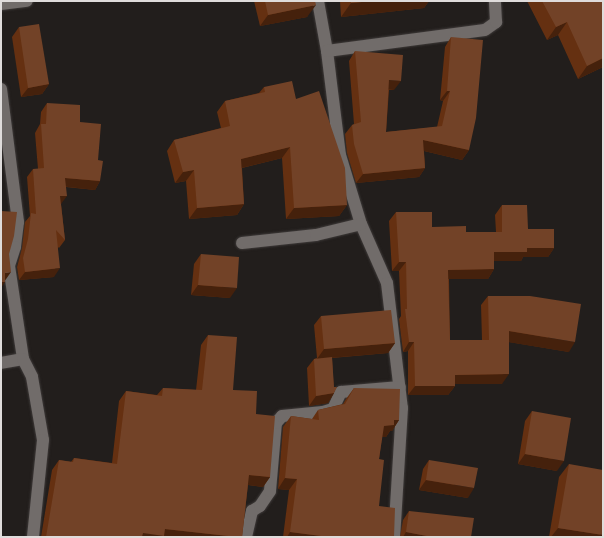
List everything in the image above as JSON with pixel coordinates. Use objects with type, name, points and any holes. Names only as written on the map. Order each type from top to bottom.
[{"type":"street","points":[[1,4],[27,1]]},
{"type":"street","points":[[318,1],[327,51],[340,155],[361,224],[387,283],[402,408],[394,537]]},
{"type":"street","points":[[327,51],[485,30],[496,22],[495,1]]},
{"type":"street","points":[[1,89],[18,222],[15,248],[9,266],[23,359],[32,377],[43,440],[33,537]]},
{"type":"street","points":[[242,243],[316,235],[361,224]]},
{"type":"street","points":[[1,363],[23,359]]},
{"type":"street","points":[[246,537],[252,511],[260,506],[270,491],[276,422],[282,416],[322,412],[333,409],[341,392],[400,387]]},
{"type":"building","points":[[265,1],[315,1],[316,5],[268,15]]},
{"type":"building","points":[[351,1],[373,1],[351,3]]},
{"type":"building","points":[[542,1],[603,1],[603,58],[587,66],[567,22],[556,27]]},
{"type":"building","points":[[39,24],[49,84],[28,88],[19,27]]},
{"type":"building","points":[[451,37],[483,40],[476,118],[469,150],[423,140],[425,168],[363,174],[354,144],[352,125],[361,122],[355,51],[403,55],[401,81],[389,80],[386,132],[442,126],[450,91],[447,91]]},
{"type":"building","points":[[292,81],[296,99],[319,91],[345,168],[347,205],[294,208],[290,147],[241,159],[244,204],[197,208],[194,170],[183,172],[174,140],[230,126],[225,101],[265,92],[264,87]]},
{"type":"building","points":[[47,103],[80,105],[80,122],[101,124],[98,160],[103,161],[100,181],[65,178],[67,196],[60,196],[65,240],[56,230],[60,268],[25,272],[23,258],[28,239],[31,213],[36,214],[33,169],[44,168],[41,124],[46,124]]},
{"type":"building","points":[[502,205],[527,205],[528,229],[554,229],[554,248],[527,248],[527,252],[494,252],[494,269],[448,270],[450,340],[489,340],[488,296],[530,296],[581,304],[575,342],[509,331],[509,374],[455,375],[455,386],[415,386],[414,342],[409,342],[405,309],[407,309],[406,262],[399,262],[396,212],[432,212],[432,227],[466,226],[466,232],[502,232]]},
{"type":"building","points":[[1,211],[17,212],[14,236],[9,254],[11,272],[5,273],[5,282],[1,282]]},
{"type":"building","points":[[201,254],[239,257],[237,288],[198,285]]},
{"type":"building","points":[[391,310],[395,343],[324,349],[321,316]]},
{"type":"building","points":[[208,335],[237,337],[233,390],[257,391],[256,414],[275,416],[270,477],[249,475],[242,537],[165,529],[164,536],[143,533],[142,537],[46,537],[59,460],[73,462],[74,458],[117,464],[126,391],[162,396],[163,388],[202,390]]},
{"type":"building","points":[[332,357],[334,387],[337,387],[334,393],[316,396],[314,359]]},
{"type":"building","points":[[354,388],[400,389],[399,420],[394,420],[394,425],[384,426],[379,459],[384,460],[379,506],[395,508],[394,537],[329,537],[290,532],[297,479],[285,478],[291,416],[319,420],[318,410],[345,404]]},
{"type":"building","points":[[532,411],[571,418],[564,461],[525,454]]},
{"type":"building","points":[[429,460],[478,468],[474,488],[426,480]]},
{"type":"building","points":[[569,464],[603,470],[603,535],[558,528]]},
{"type":"building","points":[[409,511],[474,518],[471,537],[432,537],[406,532]]}]
